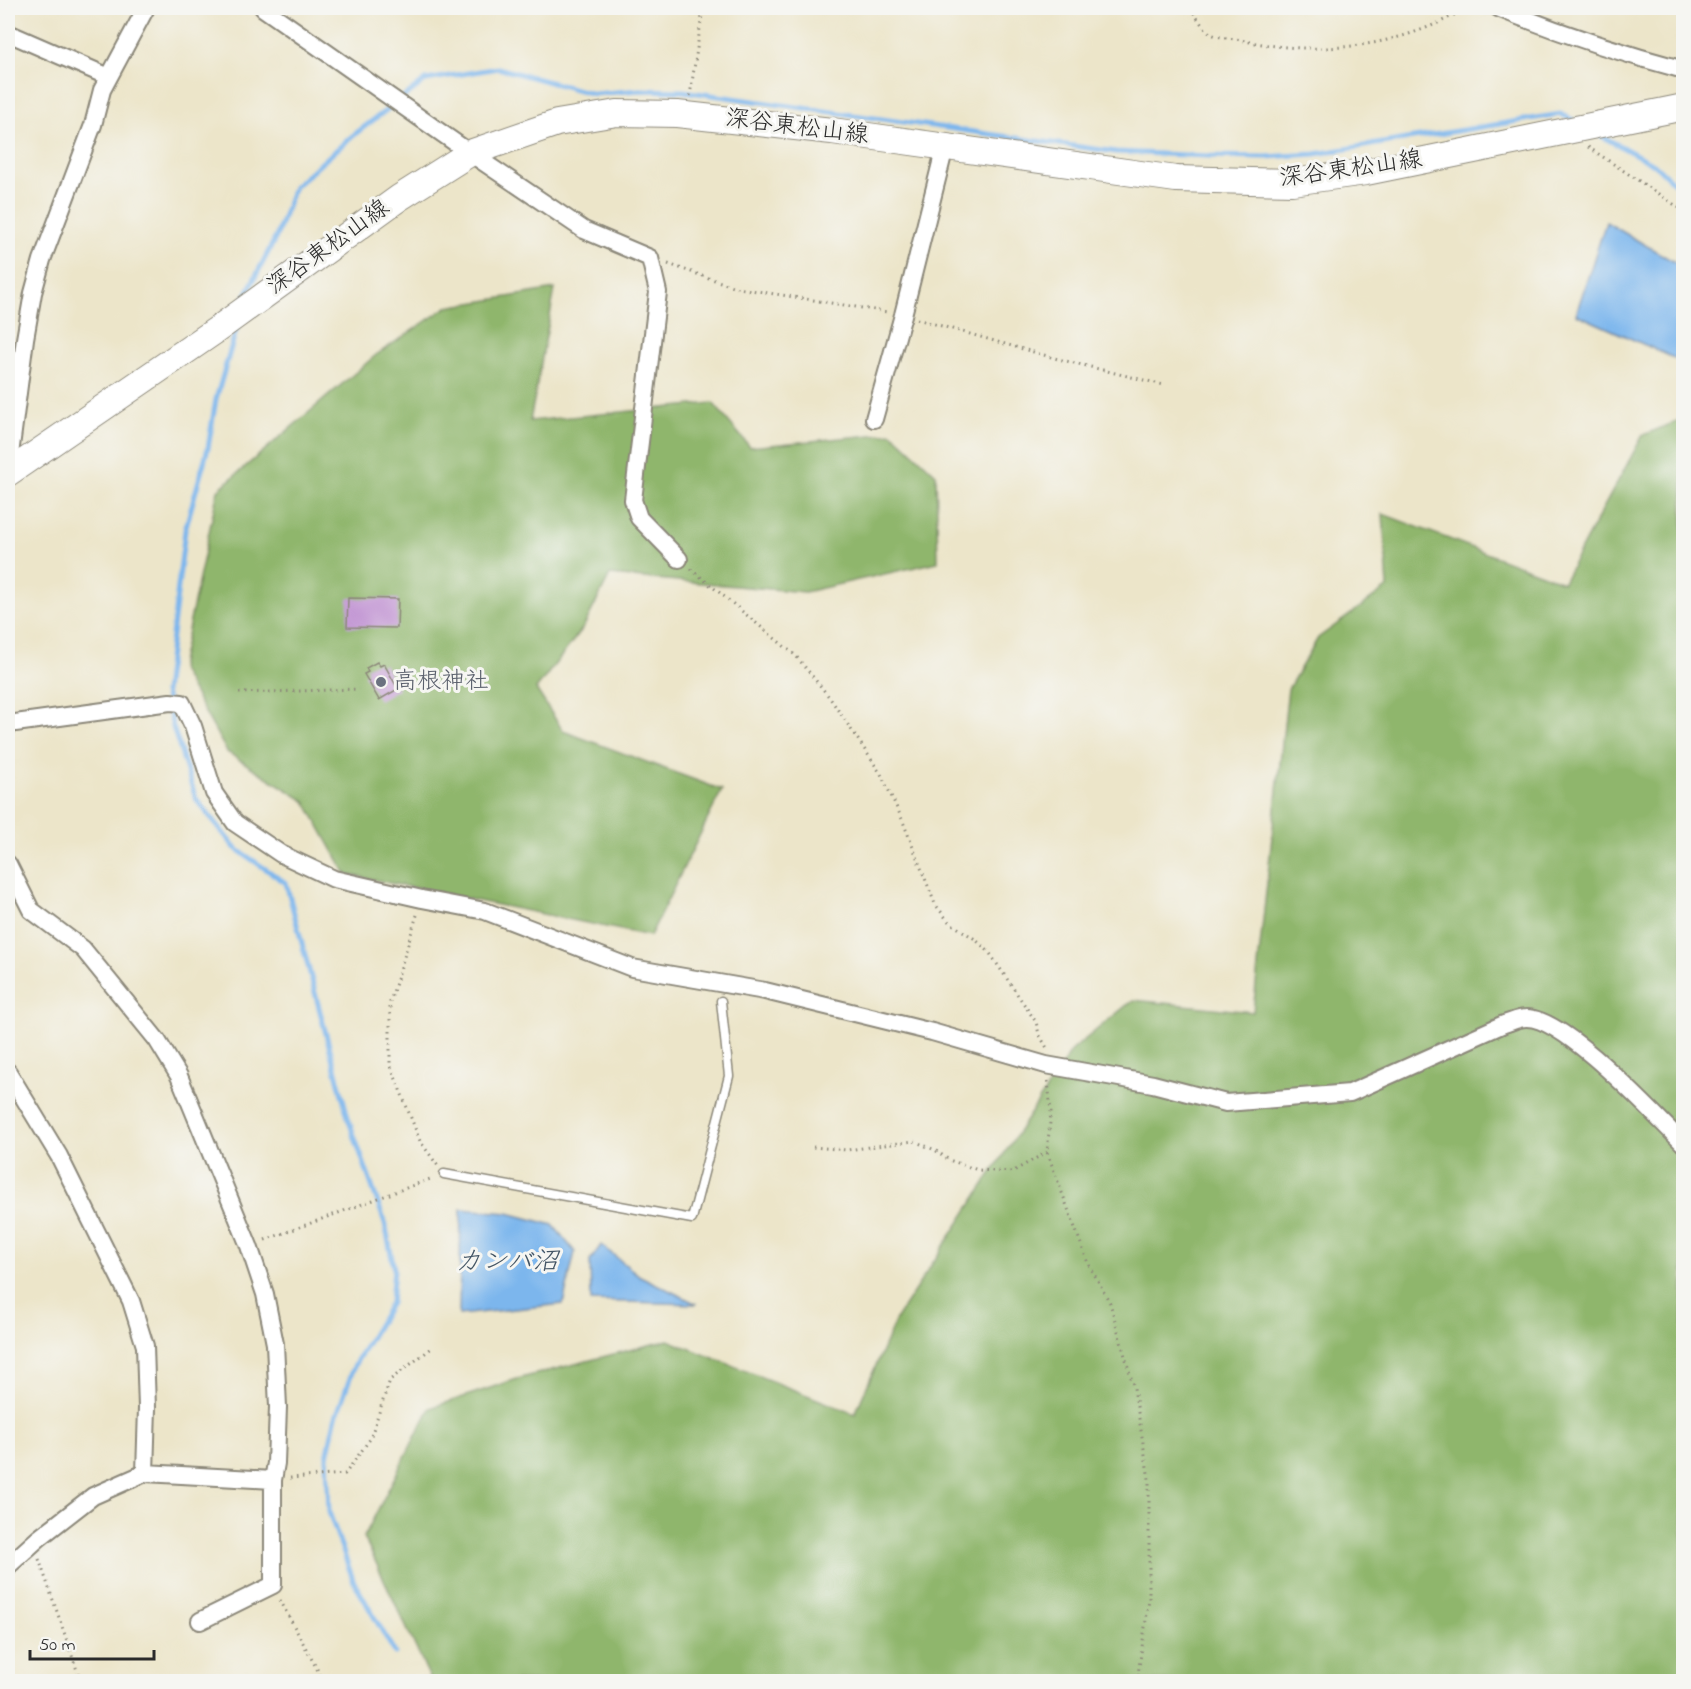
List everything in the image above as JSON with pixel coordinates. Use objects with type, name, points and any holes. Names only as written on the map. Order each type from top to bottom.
[{"type":"main road","name":"深谷東松山線","points":[[8,471],[215,331],[399,198],[470,153],[567,121],[617,113],[687,115],[832,131],[1176,178],[1292,182],[1366,172],[1683,107]]},
{"type":"street","points":[[8,471],[24,339],[42,260],[93,125],[102,90],[146,8]]},
{"type":"street","points":[[263,8],[584,230],[650,258],[658,292],[633,500],[639,518],[679,559]]},
{"type":"street","points":[[1498,8],[1617,52],[1683,69]]},
{"type":"street","points":[[8,33],[109,77]]},
{"type":"street","points":[[874,419],[945,147]]},
{"type":"street","points":[[8,724],[170,702],[182,704],[193,726],[214,792],[236,823],[280,854],[334,879],[485,911],[632,968],[765,991],[932,1032],[1046,1065],[1153,1084],[1226,1102],[1350,1093],[1504,1024],[1527,1018],[1554,1026],[1579,1046],[1622,1083],[1683,1144]]},
{"type":"street","points":[[8,864],[31,910],[83,949],[162,1049],[179,1076],[249,1246],[265,1294],[274,1344],[278,1407],[276,1463],[273,1480],[273,1585],[200,1621]]},
{"type":"street","points":[[8,1072],[59,1156],[131,1301],[145,1346],[147,1408],[145,1473]]},
{"type":"street","points":[[8,1566],[93,1496],[145,1473],[273,1480]]},
{"type":"lane","points":[[444,1174],[693,1219],[729,1076],[721,1001]]},
{"type":"path","points":[[687,115],[703,8]]},
{"type":"path","points":[[1190,8],[1210,33],[1259,45],[1324,48],[1380,43],[1446,21],[1466,8]]},
{"type":"path","points":[[1565,132],[1683,211]]},
{"type":"path","points":[[679,559],[796,656],[830,698],[880,774],[902,819],[935,904],[949,922],[975,939],[989,952],[1036,1022],[1039,1034],[1047,1047],[1046,1065],[1051,1112],[1047,1152],[1088,1263],[1110,1303],[1134,1388],[1149,1479],[1149,1600],[1140,1658],[1139,1682]]},
{"type":"path","points":[[239,693],[359,688]]},
{"type":"path","points":[[249,1246],[444,1174],[420,1141],[390,1064],[390,1002],[422,899]]},
{"type":"path","points":[[813,1147],[847,1150],[914,1141],[935,1150],[949,1160],[978,1170],[1012,1172],[1047,1152]]},
{"type":"path","points":[[273,1480],[345,1474],[370,1439],[390,1380],[433,1347]]},
{"type":"path","points":[[34,1543],[81,1682]]},
{"type":"path","points":[[273,1585],[324,1682]]},
{"type":"green space","points":[[555,289],[530,421],[713,403],[750,447],[892,433],[936,474],[938,562],[805,592],[610,575],[583,628],[536,689],[563,731],[722,790],[650,936],[346,874],[305,801],[227,752],[180,668],[218,490],[376,355],[447,307]]},
{"type":"green space","points":[[1683,419],[1683,1681],[434,1681],[430,1678],[364,1537],[430,1408],[517,1379],[668,1340],[855,1414],[896,1319],[1072,1050],[1133,1000],[1253,1012],[1288,689],[1318,638],[1388,587],[1383,514],[1563,582],[1643,435]]},
{"type":"water","points":[[1606,222],[1683,267],[1683,362],[1576,314]]},
{"type":"water","name":"カンバ沼","points":[[461,1209],[508,1213],[553,1225],[575,1252],[563,1304],[459,1315]]},
{"type":"water","points":[[601,1245],[640,1276],[697,1304],[591,1301],[590,1261]]},
{"type":"building","points":[[348,598],[398,599],[397,628],[347,627]]},
{"type":"building","name":"高根神社","points":[[377,662],[380,666],[384,664],[398,689],[379,700],[364,674],[368,672],[366,668]]},
{"type":"waterway","points":[[245,297],[277,235],[294,187],[351,137],[426,80],[498,68],[594,94],[639,90],[683,91],[1116,152],[1266,157],[1315,154],[1561,114],[1573,120]]},
{"type":"waterway","points":[[1596,133],[1655,165],[1684,192]]},
{"type":"waterway","points":[[237,327],[216,399],[208,448],[185,530],[165,692],[173,727],[196,799],[235,848],[286,883],[349,1121],[385,1223],[394,1269],[391,1303],[355,1364],[335,1420],[327,1457],[329,1512],[354,1582],[395,1653]]},
{"type":"place","name":"高根神社","points":[[381,682]]}]
